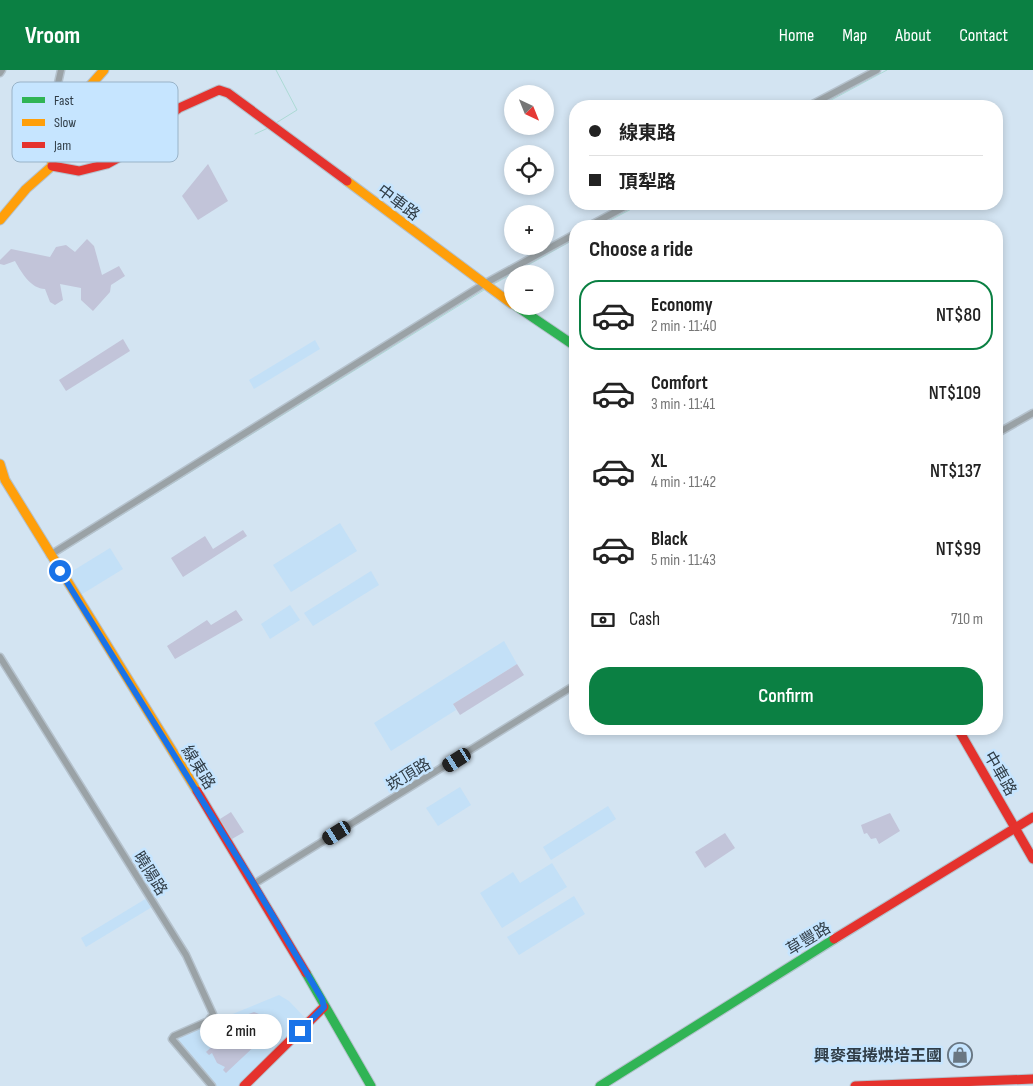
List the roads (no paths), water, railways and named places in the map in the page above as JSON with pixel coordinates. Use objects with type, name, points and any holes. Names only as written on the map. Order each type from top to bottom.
[{"type":"street","points":[[93,82],[104,70]]},
{"type":"street","points":[[820,100],[877,70]]},
{"type":"street","name":"中車路","points":[[178,109],[219,90],[228,93],[504,298]]},
{"type":"street","points":[[0,220],[26,189],[52,166],[52,162]]},
{"type":"street","name":"中車路","points":[[52,166],[79,171],[111,162]]},
{"type":"street","points":[[600,220],[619,210]]},
{"type":"street","points":[[50,555],[484,284],[569,237]]},
{"type":"street","points":[[529,315],[569,342]]},
{"type":"street","points":[[1003,430],[1033,413]]},
{"type":"street","name":"線東路","points":[[0,464],[5,480],[254,884],[322,999],[324,1007],[372,1086]]},
{"type":"street","name":"曉陽路","points":[[0,657],[186,955],[213,1014],[208,1021],[174,1036],[172,1039],[212,1086]]},
{"type":"street","name":"崁頂路","points":[[254,884],[569,689]]},
{"type":"street","name":"中車路","points":[[961,735],[1033,858]]},
{"type":"street","name":"草豐路","points":[[600,1086],[733,1001],[1033,817]]},
{"type":"street","points":[[244,1086],[324,1007]]},
{"type":"street","points":[[855,1086],[997,1083],[1033,1078]]},
{"type":"waterway","points":[[276,70],[297,110],[276,123]]},
{"type":"waterway","points":[[831,100],[887,70]]},
{"type":"waterway","points":[[255,134],[268,128]]},
{"type":"waterway","points":[[610,220],[630,210]]},
{"type":"waterway","points":[[492,285],[569,242]]},
{"type":"waterway","points":[[57,555],[484,290]]},
{"type":"waterway","points":[[609,1086],[953,871]]},
{"type":"waterway","points":[[296,1041],[302,1035]]},
{"type":"place","name":"興麥蛋捲烘培王國","points":[[960,1055]]}]
